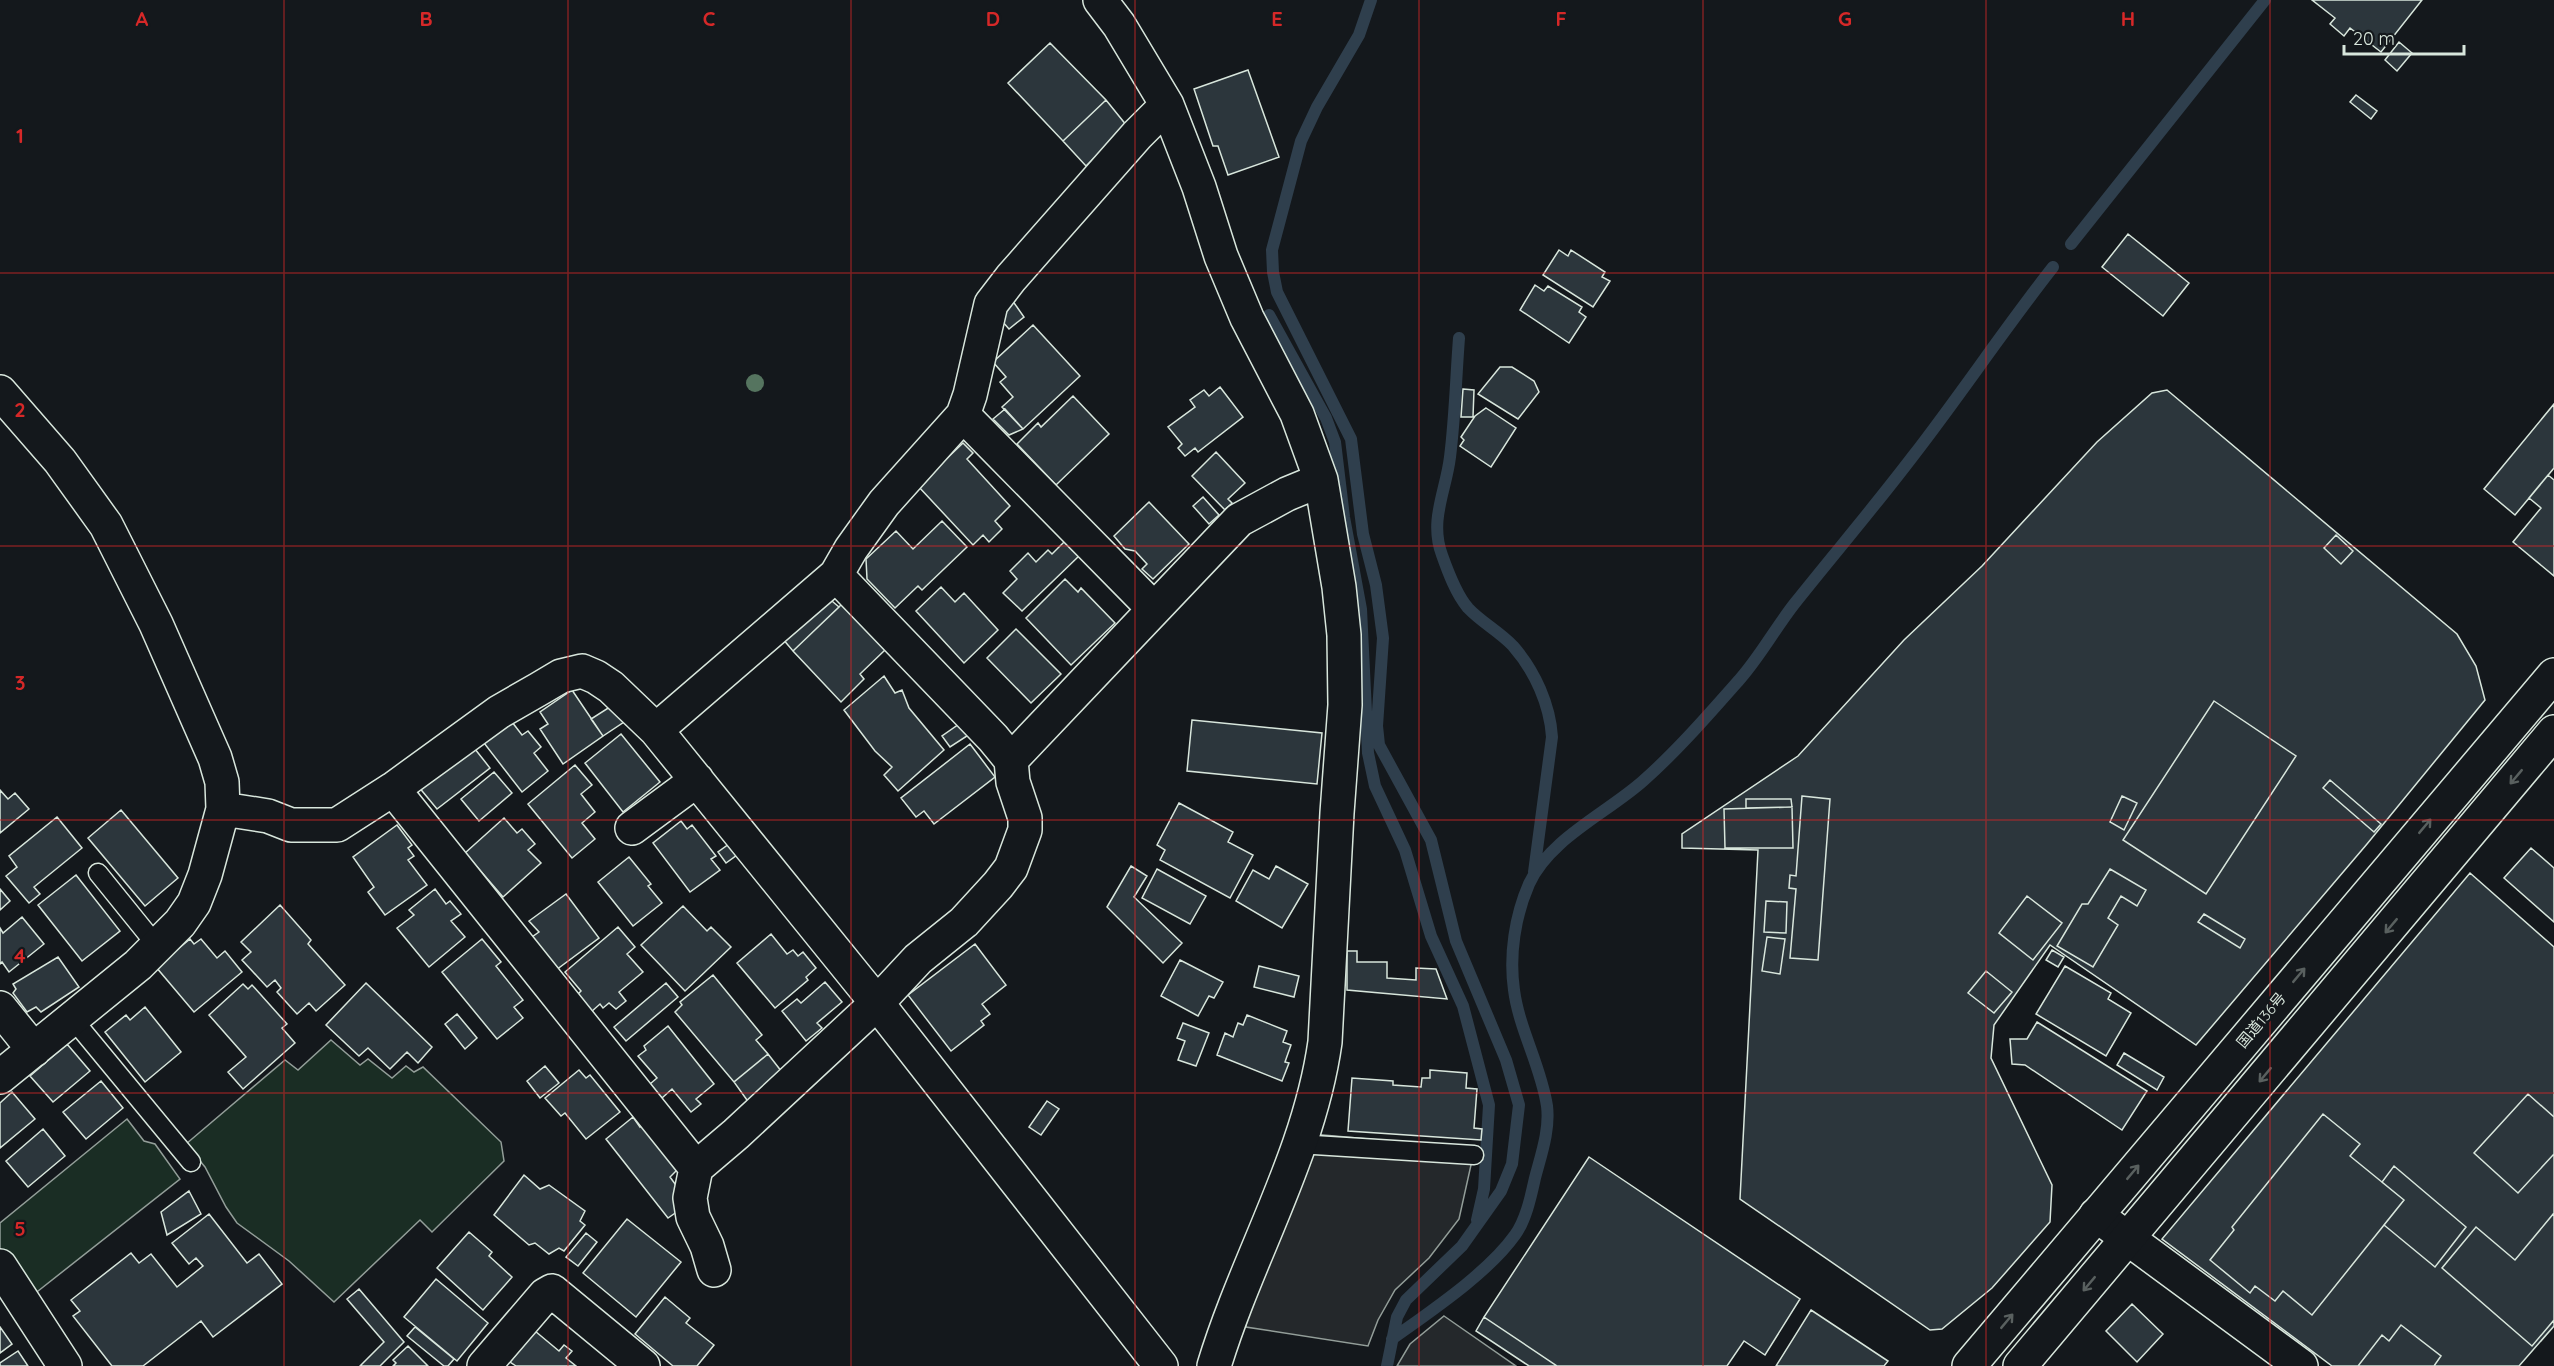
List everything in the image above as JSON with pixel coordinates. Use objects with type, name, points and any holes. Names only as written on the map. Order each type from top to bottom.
[{"type":"main road","points":[[1100,0],[1119,25],[1167,105],[1199,187],[1221,256],[1248,318],[1297,414],[1321,480],[1344,635],[1345,705],[1335,836],[1325,1042],[1321,1069],[1281,1195],[1224,1332],[1214,1366]]},
{"type":"main road","points":[[656,730],[836,575],[851,549],[884,503],[963,415],[970,395],[991,304],[1011,278],[1121,153],[1167,105]]},
{"type":"main road","points":[[0,392],[60,461],[106,525],[156,624],[215,758],[222,782],[223,809],[205,875],[194,903],[180,923],[138,964],[0,1077]]},
{"type":"main road","points":[[963,415],[1154,609]]},
{"type":"main road","points":[[1011,760],[1239,520],[1287,494],[1321,480]]},
{"type":"main road","points":[[714,1270],[707,1246],[693,1217],[690,1198],[696,1168],[736,1134],[876,1003],[918,959],[984,903],[1011,868],[1026,830],[1025,818],[1013,782],[1011,760],[993,738],[836,575]]},
{"type":"main road","points":[[223,809],[268,816],[291,825],[337,825],[393,789],[499,712],[561,676],[582,671],[596,676],[611,687],[656,730],[697,780],[876,1003],[1161,1366]]},
{"type":"main road","name":"国道136号","points":[[1969,1366],[2554,675]]},
{"type":"main road","points":[[2020,1366],[2554,732]]},
{"type":"main road","points":[[632,828],[697,780]]},
{"type":"main road","points":[[393,789],[696,1168]]},
{"type":"main road","points":[[0,1008],[34,1050]]},
{"type":"main road","points":[[2096,1215],[2301,1366]]},
{"type":"main road","points":[[0,1266],[65,1366]]},
{"type":"main road","points":[[484,1366],[545,1295],[552,1291],[642,1366]]},
{"type":"lane","points":[[98,873],[157,946]]},
{"type":"lane","points":[[72,1018],[191,1162]]},
{"type":"lane","points":[[1298,1144],[1474,1155]]},
{"type":"green space","points":[[331,1040],[360,1065],[368,1059],[392,1078],[406,1066],[414,1072],[423,1067],[501,1142],[504,1161],[432,1232],[420,1220],[334,1302],[289,1261],[237,1223],[205,1167],[186,1144],[285,1060],[298,1070]]},
{"type":"green space","points":[[127,1119],[144,1141],[155,1144],[180,1179],[33,1295],[0,1250],[0,1223]]},
{"type":"shaded area","points":[[1312,1134],[1470,1148],[1471,1165],[1459,1219],[1429,1258],[1395,1290],[1378,1320],[1368,1346],[1246,1327],[1248,1310]]},
{"type":"shaded area","points":[[1444,1316],[1516,1366],[1397,1366],[1410,1344]]},
{"type":"building","points":[[2312,0],[2422,0],[2381,52],[2350,28],[2344,36],[2330,24],[2335,18]]},
{"type":"building","points":[[2399,42],[2412,53],[2397,71],[2385,60]]},
{"type":"building","points":[[1050,43],[1106,100],[1063,141],[1008,83]]},
{"type":"building","points":[[1248,70],[1279,157],[1228,175],[1218,146],[1213,146],[1194,89]]},
{"type":"building","points":[[2356,95],[2377,111],[2371,119],[2350,102]]},
{"type":"building","points":[[1106,100],[1127,126],[1086,166],[1063,141]]},
{"type":"building","points":[[2128,234],[2189,283],[2163,316],[2102,267]]},
{"type":"building","points":[[1559,250],[1568,256],[1571,250],[1605,272],[1602,277],[1610,281],[1593,307],[1543,275]]},
{"type":"building","points":[[1535,285],[1544,291],[1548,286],[1582,307],[1579,312],[1586,317],[1569,343],[1520,310]]},
{"type":"building","points":[[1012,300],[1024,317],[1009,329],[995,313]]},
{"type":"building","points":[[1033,325],[1080,376],[1023,429],[1002,407],[1013,397],[1000,382],[1006,377],[993,362]]},
{"type":"building","points":[[1500,367],[1512,367],[1534,381],[1539,392],[1518,419],[1478,394]]},
{"type":"building","points":[[1220,387],[1243,417],[1198,452],[1195,448],[1185,456],[1178,448],[1182,444],[1168,427],[1195,407],[1190,400],[1204,390],[1209,396]]},
{"type":"building","points":[[1463,389],[1474,390],[1473,417],[1461,417]]},
{"type":"building","points":[[2167,390],[2457,634],[2476,666],[2485,700],[2367,844],[2196,1045],[2050,945],[1994,1025],[1991,1058],[2052,1185],[2050,1222],[1992,1288],[1942,1329],[1930,1330],[1740,1199],[1758,850],[1682,848],[1682,834],[1798,756],[1904,640],[1982,566],[2097,442],[2152,393]]},
{"type":"building","points":[[1073,396],[1109,434],[1056,485],[1017,444],[1038,423],[1041,427]]},
{"type":"building","points":[[2554,404],[2554,468],[2515,515],[2484,489]]},
{"type":"building","points":[[1486,408],[1516,428],[1491,467],[1460,446],[1464,440],[1461,437],[1475,416]]},
{"type":"building","points":[[1005,409],[1023,429],[1009,435],[993,419]]},
{"type":"building","points":[[963,443],[973,453],[967,459],[1010,506],[995,521],[1002,529],[989,542],[983,535],[973,545],[918,486]]},
{"type":"building","points":[[1216,452],[1245,483],[1228,499],[1232,503],[1225,510],[1192,476]]},
{"type":"building","points":[[2548,475],[2554,480],[2554,576],[2513,542],[2541,508],[2529,498]]},
{"type":"building","points":[[1203,497],[1219,515],[1209,524],[1193,506]]},
{"type":"building","points":[[1149,502],[1189,544],[1153,579],[1142,569],[1147,564],[1135,551],[1125,549],[1114,536]]},
{"type":"building","points":[[942,521],[967,547],[922,590],[918,586],[895,608],[867,579],[866,559],[896,531],[913,549]]},
{"type":"building","points":[[2336,535],[2353,551],[2341,564],[2324,548]]},
{"type":"building","points":[[1066,540],[1080,555],[1022,611],[1003,593],[1017,579],[1010,571],[1028,553],[1036,562],[1048,550],[1052,554]]},
{"type":"building","points":[[1065,579],[1078,592],[1081,588],[1115,623],[1071,665],[1026,618]]},
{"type":"building","points":[[941,587],[955,602],[964,593],[998,630],[964,663],[916,611]]},
{"type":"building","points":[[826,596],[839,607],[793,651],[782,638]]},
{"type":"building","points":[[842,604],[885,650],[860,674],[864,679],[841,702],[793,651]]},
{"type":"building","points":[[1016,629],[1061,674],[1031,703],[987,658]]},
{"type":"building","points":[[884,676],[895,693],[902,690],[909,708],[944,750],[898,791],[884,775],[892,767],[875,751],[844,710]]},
{"type":"building","points":[[572,690],[603,736],[563,764],[540,729],[548,724],[540,712]]},
{"type":"building","points":[[2214,701],[2296,756],[2206,894],[2123,840]]},
{"type":"building","points":[[616,703],[627,720],[603,736],[591,719]]},
{"type":"building","points":[[1192,720],[1322,733],[1317,784],[1187,771]]},
{"type":"building","points":[[512,722],[522,735],[528,731],[541,747],[534,753],[548,771],[522,792],[484,743]]},
{"type":"building","points":[[962,722],[970,734],[950,747],[942,736]]},
{"type":"building","points":[[621,734],[660,782],[623,812],[585,763]]},
{"type":"building","points":[[471,744],[490,768],[437,809],[418,786]]},
{"type":"building","points":[[970,744],[995,777],[934,824],[924,811],[916,817],[901,798]]},
{"type":"building","points":[[575,765],[592,785],[581,794],[595,812],[582,823],[595,839],[572,858],[528,804]]},
{"type":"building","points":[[494,772],[512,793],[479,821],[461,799]]},
{"type":"building","points":[[2330,780],[2381,824],[2374,832],[2323,788]]},
{"type":"building","points":[[0,790],[8,799],[15,793],[29,809],[0,833]]},
{"type":"building","points":[[1802,796],[1830,799],[1818,960],[1790,958],[1796,889],[1789,888],[1790,875],[1796,876]]},
{"type":"building","points":[[2122,796],[2137,803],[2124,830],[2110,822]]},
{"type":"building","points":[[1746,799],[1791,799],[1792,807],[1746,808]]},
{"type":"building","points":[[1179,803],[1233,832],[1228,842],[1253,855],[1230,898],[1160,860],[1165,850],[1157,845]]},
{"type":"building","points":[[1792,807],[1793,848],[1725,848],[1724,809]]},
{"type":"building","points":[[121,810],[178,878],[145,906],[88,838]]},
{"type":"building","points":[[57,817],[82,848],[34,887],[40,894],[29,903],[6,876],[17,867],[9,856]]},
{"type":"building","points":[[504,818],[517,833],[522,829],[535,844],[528,850],[541,863],[503,897],[465,853]]},
{"type":"building","points":[[681,821],[687,829],[692,825],[716,856],[711,859],[720,870],[690,892],[653,843]]},
{"type":"building","points":[[397,825],[412,845],[408,848],[414,856],[408,860],[427,885],[385,915],[368,892],[374,887],[353,857]]},
{"type":"building","points":[[729,844],[737,855],[726,863],[718,852]]},
{"type":"building","points":[[2531,848],[2554,868],[2554,922],[2504,878]]},
{"type":"building","points":[[629,857],[651,884],[648,886],[662,903],[633,926],[598,882]]},
{"type":"building","points":[[1131,866],[1147,876],[1134,897],[1182,943],[1163,963],[1107,907]]},
{"type":"building","points":[[1276,866],[1308,884],[1282,928],[1236,901],[1253,870],[1269,879]]},
{"type":"building","points":[[1157,869],[1206,896],[1190,924],[1142,898]]},
{"type":"building","points":[[2110,869],[2146,890],[2137,906],[2121,896],[2108,918],[2118,925],[2093,967],[2057,946],[2082,904],[2088,904]]},
{"type":"building","points":[[2470,873],[2554,947],[2554,1326],[2519,1366],[2332,1366],[2162,1239]]},
{"type":"building","points":[[76,875],[120,931],[82,961],[38,905]]},
{"type":"building","points":[[0,889],[10,901],[0,910]]},
{"type":"building","points":[[435,889],[446,904],[450,901],[461,914],[451,921],[465,937],[429,967],[397,928],[414,915],[409,910]]},
{"type":"building","points":[[566,894],[599,938],[556,970],[532,937],[539,932],[529,921]]},
{"type":"building","points":[[2027,896],[2062,923],[2033,960],[1999,933]]},
{"type":"building","points":[[1766,901],[1787,902],[1786,933],[1764,932]]},
{"type":"building","points":[[280,905],[311,940],[308,944],[345,985],[316,1011],[309,1003],[297,1014],[277,992],[281,988],[275,980],[267,987],[242,960],[251,952],[241,942]]},
{"type":"building","points":[[683,906],[707,931],[711,927],[731,947],[685,991],[641,945]]},
{"type":"building","points":[[2204,914],[2245,939],[2240,948],[2198,922]]},
{"type":"building","points":[[22,917],[44,944],[9,972],[2,962],[0,964],[0,928],[3,933]]},
{"type":"building","points":[[618,927],[635,947],[627,954],[643,972],[619,992],[626,1001],[616,1009],[609,1003],[603,1008],[600,1004],[591,1012],[577,995],[581,991],[565,972]]},
{"type":"building","points":[[771,934],[787,954],[793,950],[798,956],[803,952],[816,968],[806,977],[808,980],[775,1008],[737,963]]},
{"type":"building","points":[[1767,937],[1785,939],[1780,974],[1762,971]]},
{"type":"building","points":[[190,939],[194,944],[201,939],[217,958],[225,951],[242,972],[194,1012],[156,967]]},
{"type":"building","points":[[482,939],[501,962],[496,966],[523,1000],[514,1007],[523,1018],[497,1039],[442,972]]},
{"type":"building","points":[[975,944],[1006,985],[982,1004],[990,1014],[981,1021],[984,1025],[951,1051],[908,995]]},
{"type":"building","points":[[2052,950],[2064,957],[2058,967],[2046,960]]},
{"type":"building","points":[[1347,951],[1357,951],[1357,962],[1387,962],[1387,978],[1416,980],[1416,968],[1436,969],[1447,999],[1347,990]]},
{"type":"building","points":[[58,957],[79,987],[41,1012],[36,1007],[27,1012],[13,993],[16,989],[13,984]]},
{"type":"building","points":[[1180,960],[1223,982],[1214,998],[1209,996],[1198,1016],[1161,996]]},
{"type":"building","points":[[1259,966],[1299,976],[1294,997],[1254,987]]},
{"type":"building","points":[[2065,966],[2111,993],[2108,999],[2131,1013],[2106,1056],[2036,1014]]},
{"type":"building","points":[[1986,971],[2012,992],[1994,1013],[1968,993]]},
{"type":"building","points":[[713,975],[762,1035],[756,1040],[768,1054],[734,1082],[675,1012],[682,1005],[680,1002]]},
{"type":"building","points":[[825,982],[842,1002],[817,1023],[822,1028],[806,1041],[782,1011],[797,999],[801,1003]]},
{"type":"building","points":[[366,983],[432,1047],[418,1063],[407,1052],[390,1069],[368,1048],[359,1056],[326,1025]]},
{"type":"building","points":[[666,983],[678,997],[626,1041],[614,1027]]},
{"type":"building","points":[[243,984],[248,989],[252,985],[287,1024],[282,1028],[295,1043],[243,1089],[228,1072],[246,1057],[209,1015]]},
{"type":"building","points":[[145,1007],[181,1052],[145,1082],[105,1032],[126,1015],[130,1020]]},
{"type":"building","points":[[457,1014],[477,1038],[465,1049],[445,1024]]},
{"type":"building","points":[[1247,1015],[1287,1031],[1283,1042],[1291,1045],[1285,1062],[1289,1063],[1282,1081],[1217,1055],[1225,1033],[1233,1037],[1238,1023],[1243,1025]]},
{"type":"building","points":[[2037,1022],[2147,1091],[2122,1130],[2025,1065],[2012,1064],[2010,1039],[2027,1039]]},
{"type":"building","points":[[1183,1023],[1209,1033],[1196,1066],[1178,1060],[1185,1041],[1177,1038]]},
{"type":"building","points":[[668,1026],[714,1084],[696,1099],[701,1104],[691,1112],[672,1089],[662,1098],[650,1084],[657,1078],[638,1056],[646,1050],[644,1046]]},
{"type":"building","points":[[67,1044],[90,1071],[53,1102],[30,1076]]},
{"type":"building","points":[[2124,1053],[2164,1077],[2157,1090],[2117,1065]]},
{"type":"building","points":[[768,1054],[785,1076],[752,1107],[734,1082]]},
{"type":"building","points":[[545,1066],[559,1083],[540,1098],[527,1081]]},
{"type":"building","points":[[579,1070],[586,1078],[590,1075],[620,1112],[586,1139],[565,1113],[561,1116],[545,1098]]},
{"type":"building","points":[[1430,1070],[1467,1073],[1466,1088],[1477,1089],[1474,1128],[1482,1129],[1481,1140],[1348,1131],[1352,1078],[1393,1081],[1393,1085],[1421,1087],[1422,1078],[1430,1078]]},
{"type":"building","points":[[101,1081],[123,1108],[86,1139],[63,1112]]},
{"type":"building","points":[[12,1092],[35,1119],[0,1148],[0,1103]]},
{"type":"building","points":[[2528,1094],[2554,1117],[2554,1154],[2518,1193],[2474,1153]]},
{"type":"building","points":[[1047,1101],[1059,1109],[1041,1135],[1029,1127]]},
{"type":"building","points":[[2323,1114],[2360,1144],[2350,1156],[2404,1200],[2312,1315],[2283,1291],[2275,1301],[2255,1286],[2250,1293],[2210,1260],[2234,1230],[2232,1227]]},
{"type":"building","points":[[633,1117],[640,1127],[644,1123],[679,1168],[670,1177],[678,1188],[681,1209],[668,1218],[606,1139]]},
{"type":"building","points":[[43,1129],[65,1156],[28,1187],[6,1161]]},
{"type":"building","points":[[1589,1157],[1800,1299],[1765,1355],[1744,1341],[1727,1366],[1557,1366],[1484,1317]]},
{"type":"building","points":[[2394,1166],[2466,1227],[2435,1267],[2384,1225],[2404,1200],[2382,1182]]},
{"type":"building","points":[[524,1175],[540,1189],[549,1185],[585,1211],[580,1221],[585,1225],[564,1251],[559,1248],[549,1254],[535,1243],[529,1245],[494,1215]]},
{"type":"building","points":[[189,1191],[201,1214],[167,1235],[161,1212]]},
{"type":"building","points":[[2554,1213],[2554,1320],[2532,1346],[2442,1268],[2476,1227],[2515,1260]]},
{"type":"building","points":[[209,1214],[247,1263],[259,1254],[282,1284],[213,1337],[201,1321],[143,1366],[112,1366],[73,1316],[80,1311],[71,1300],[131,1253],[139,1263],[151,1254],[177,1287],[203,1266],[196,1258],[189,1264],[172,1243]]},
{"type":"building","points":[[627,1219],[681,1262],[636,1317],[583,1273]]},
{"type":"building","points":[[469,1232],[492,1252],[489,1256],[512,1277],[483,1310],[437,1268]]},
{"type":"building","points":[[586,1233],[597,1242],[578,1266],[566,1257]]},
{"type":"building","points":[[436,1279],[488,1323],[457,1361],[404,1317]]},
{"type":"building","points":[[359,1289],[404,1342],[380,1366],[360,1366],[384,1342],[347,1299]]},
{"type":"building","points":[[665,1297],[690,1318],[686,1323],[714,1345],[697,1366],[673,1366],[635,1334]]},
{"type":"building","points":[[2132,1304],[2163,1334],[2137,1362],[2106,1331]]},
{"type":"building","points":[[1811,1310],[1888,1361],[1884,1366],[1776,1366]]},
{"type":"building","points":[[1484,1317],[1557,1366],[1529,1366],[1476,1331]]},
{"type":"building","points":[[2401,1325],[2441,1356],[2434,1366],[2358,1366],[2382,1335],[2389,1341]]},
{"type":"building","points":[[0,1327],[12,1344],[0,1353]]},
{"type":"building","points":[[415,1327],[454,1359],[448,1366],[444,1366],[407,1336]]},
{"type":"building","points":[[535,1331],[559,1351],[564,1345],[572,1351],[566,1358],[576,1366],[516,1366],[510,1362]]},
{"type":"building","points":[[408,1346],[428,1366],[393,1366],[396,1363],[393,1360]]},
{"type":"building","points":[[18,1351],[28,1366],[0,1366],[0,1363]]},
{"type":"waterway","points":[[1371,0],[1359,35],[1317,107],[1301,141],[1272,250],[1273,272],[1277,292],[1351,439],[1363,534],[1376,585],[1383,638],[1377,726],[1379,745],[1431,840],[1456,941],[1506,1060],[1519,1105],[1512,1164],[1501,1191],[1462,1246],[1406,1300],[1397,1317],[1387,1366]]},
{"type":"waterway","points":[[2071,244],[2265,0]]},
{"type":"waterway","points":[[1392,1339],[1458,1291],[1490,1263],[1515,1235],[1528,1208],[1548,1115],[1540,1076],[1517,1005],[1512,963],[1514,936],[1520,909],[1529,884],[1538,868],[1564,840],[1629,793],[1656,769],[1693,732],[1740,679],[1795,603],[1931,433],[2053,267]]},
{"type":"waterway","points":[[1269,315],[1326,418],[1335,442],[1344,517],[1361,609],[1368,753],[1375,786],[1405,850],[1431,936],[1463,1006],[1489,1105],[1484,1189],[1477,1220]]},
{"type":"waterway","points":[[1459,338],[1452,442],[1438,518],[1438,542],[1456,590],[1468,608],[1513,646],[1528,666],[1545,701],[1552,737],[1534,872]]}]
